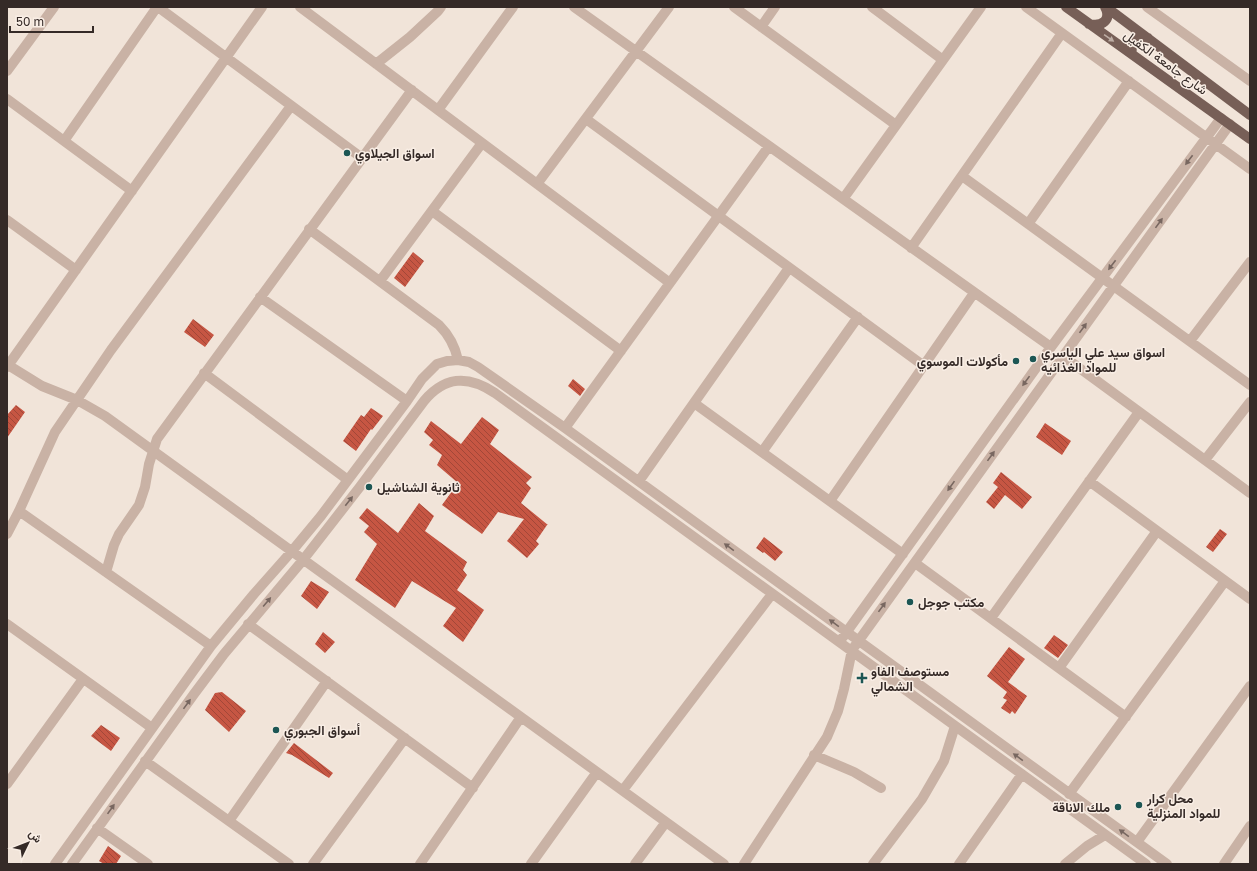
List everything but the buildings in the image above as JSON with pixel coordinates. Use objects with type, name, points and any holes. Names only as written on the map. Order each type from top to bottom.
[{"type":"main road","name":"شارع جامعة الكفيل","points":[[1066,7],[1250,139]]},
{"type":"main road","name":"شارع جامعة الكفيل","points":[[1105,7],[1250,115]]},
{"type":"main road","points":[[1090,24],[1096,26],[1102,24],[1107,19],[1105,7]]},
{"type":"main road","points":[[1132,54],[1131,50],[1138,38],[1148,38]]},
{"type":"street","points":[[7,71],[54,7]]},
{"type":"street","points":[[64,141],[158,7],[362,158]]},
{"type":"street","points":[[262,7],[8,366],[42,386],[77,400],[105,416],[724,864]]},
{"type":"street","points":[[300,7],[670,283]]},
{"type":"street","points":[[376,64],[410,37],[438,11],[440,7]]},
{"type":"street","points":[[438,110],[514,7]]},
{"type":"street","points":[[574,7],[1050,347]]},
{"type":"street","points":[[538,184],[669,7]]},
{"type":"street","points":[[734,7],[896,125]]},
{"type":"street","points":[[761,27],[775,7]]},
{"type":"street","points":[[872,7],[943,60]]},
{"type":"street","points":[[843,199],[981,7]]},
{"type":"street","points":[[1026,7],[1250,169]]},
{"type":"street","points":[[1147,7],[1250,81]]},
{"type":"street","points":[[911,248],[1062,33]]},
{"type":"street","points":[[1028,224],[1129,81]]},
{"type":"street","points":[[106,572],[119,534],[139,505],[157,439],[412,90]]},
{"type":"street","points":[[7,99],[132,191]]},
{"type":"street","points":[[7,534],[55,432],[111,350],[291,106]]},
{"type":"street","points":[[586,118],[924,366]]},
{"type":"street","points":[[839,642],[1050,347],[1221,118]]},
{"type":"street","points":[[744,864],[827,737],[838,711],[852,650],[1230,124]]},
{"type":"street","points":[[380,281],[482,143]]},
{"type":"street","points":[[566,428],[769,146]]},
{"type":"street","points":[[962,176],[1250,385]]},
{"type":"street","points":[[432,211],[620,351]]},
{"type":"street","points":[[7,220],[76,270]]},
{"type":"street","points":[[310,230],[431,318],[446,332],[452,341],[458,360]]},
{"type":"street","points":[[1190,341],[1250,262]]},
{"type":"street","points":[[639,481],[789,268]]},
{"type":"street","points":[[830,501],[974,293]]},
{"type":"street","points":[[260,297],[407,401]]},
{"type":"street","points":[[762,452],[858,318]]},
{"type":"street","points":[[1063,356],[1250,493]]},
{"type":"street","points":[[55,864],[211,646],[321,516],[422,379],[437,364],[458,360],[469,362],[478,367],[566,428],[1167,864]]},
{"type":"street","points":[[204,373],[348,480]]},
{"type":"street","points":[[72,864],[198,688],[248,624],[303,560],[431,392],[452,381],[463,380],[475,382],[490,390],[852,650],[1146,864]]},
{"type":"street","points":[[1205,460],[1250,402]]},
{"type":"street","points":[[694,403],[903,554]]},
{"type":"street","points":[[991,618],[1139,412]]},
{"type":"street","points":[[1089,481],[1250,599]]},
{"type":"street","points":[[19,511],[211,646]]},
{"type":"street","points":[[1059,668],[1157,531]]},
{"type":"street","points":[[915,563],[1126,717]]},
{"type":"street","points":[[1069,794],[1225,580]]},
{"type":"street","points":[[623,790],[772,594]]},
{"type":"street","points":[[248,624],[473,788]]},
{"type":"street","points":[[9,629],[152,728]]},
{"type":"street","points":[[7,784],[83,679]]},
{"type":"street","points":[[229,821],[326,681]]},
{"type":"street","points":[[1137,842],[1246,699],[1250,686]]},
{"type":"street","points":[[420,864],[521,717]]},
{"type":"street","points":[[873,864],[922,799],[944,761],[955,726]]},
{"type":"street","points":[[314,864],[405,738]]},
{"type":"street","points":[[814,755],[854,772],[881,788]]},
{"type":"street","points":[[145,761],[289,864]]},
{"type":"street","points":[[531,864],[597,772]]},
{"type":"street","points":[[959,864],[1022,774]]},
{"type":"street","points":[[635,864],[666,822]]},
{"type":"street","points":[[1224,864],[1250,826]]},
{"type":"street","points":[[97,828],[148,864]]},
{"type":"street","points":[[1065,864],[1087,846],[1105,835]]},
{"type":"place","name":"اسواق الجيلاوي","points":[[347,153]]},
{"type":"place","name":"اسواق سيد علي الياسري للمواد الغذائيه","points":[[1033,359]]},
{"type":"place","name":"مأكولات الموسوي","points":[[1016,361]]},
{"type":"place","name":"ثانوية الشناشيل","points":[[369,487]]},
{"type":"place","name":"مكتب جوجل","points":[[910,602]]},
{"type":"place","name":"مستوصف الفاو الشمالي","points":[[862,678]]},
{"type":"place","name":"أسواق الجبوري","points":[[276,730]]},
{"type":"place","name":"محل كرار للمواد المنزلية","points":[[1139,805]]},
{"type":"place","name":"ملك الاناقة","points":[[1118,807]]}]
